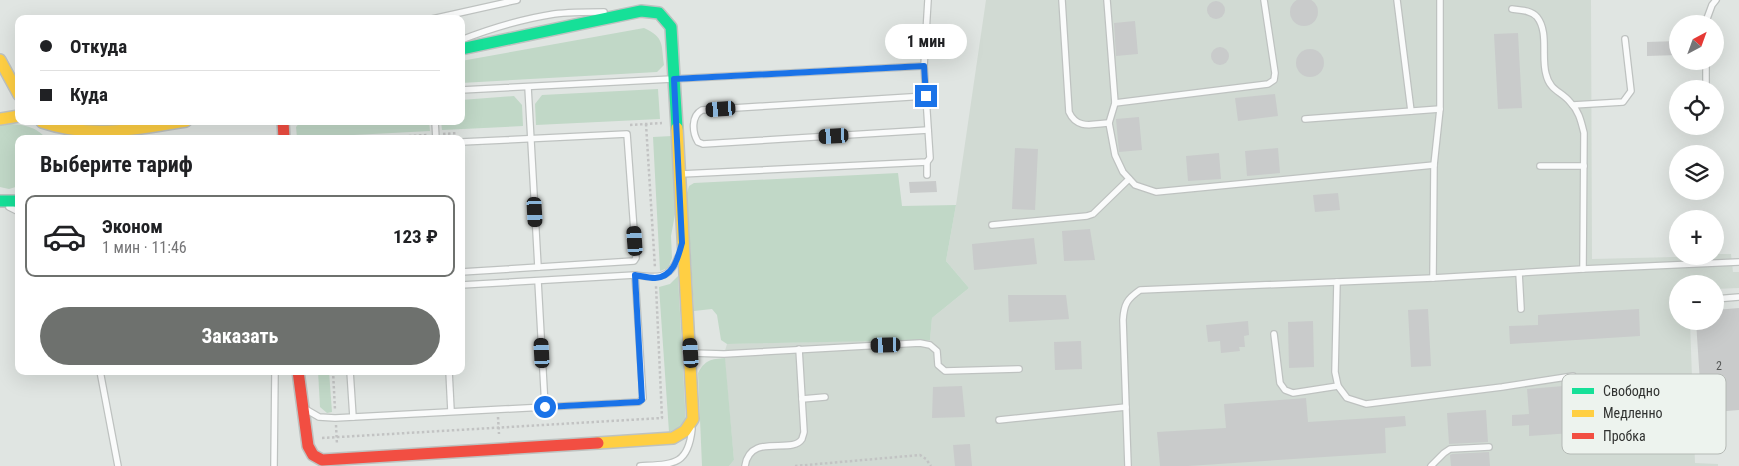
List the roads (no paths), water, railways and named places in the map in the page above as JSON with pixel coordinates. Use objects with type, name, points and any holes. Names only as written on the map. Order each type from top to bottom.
[{"type":"street","points":[[298,375],[301,406],[308,446],[313,455],[322,460],[673,438],[686,431],[693,419],[691,353],[682,243],[671,27],[658,13],[641,11],[465,48]]},
{"type":"street","points":[[0,60],[15,88]]},
{"type":"street","points":[[0,118],[15,116]]},
{"type":"street","points":[[45,125],[55,135]]},
{"type":"street","points":[[51,125],[66,130],[122,131],[160,125]]},
{"type":"street","points":[[114,135],[122,131]]},
{"type":"street","points":[[0,201],[15,201]]},
{"type":"lane","points":[[450,15],[517,0]]},
{"type":"lane","points":[[927,175],[927,162],[930,158],[924,66],[928,0]]},
{"type":"lane","points":[[1062,0],[1068,112],[1072,120],[1079,124],[1109,123]]},
{"type":"lane","points":[[1107,0],[1116,102],[1109,123],[1115,155],[1123,172],[1135,185],[1156,192],[1434,165]]},
{"type":"lane","points":[[1116,102],[1268,84],[1274,80],[1276,72],[1264,0]]},
{"type":"lane","points":[[1396,0],[1411,111]]},
{"type":"lane","points":[[1433,278],[1434,165],[1440,109],[1440,0]]},
{"type":"lane","points":[[1708,15],[1716,0]]},
{"type":"lane","points":[[1512,9],[1528,11],[1537,17],[1542,29],[1546,74],[1552,88],[1569,100],[1580,114],[1584,133],[1583,269]]},
{"type":"lane","points":[[465,38],[497,26],[556,14],[641,11]]},
{"type":"lane","points":[[1573,106],[1623,102],[1628,97],[1631,91],[1625,39]]},
{"type":"lane","points":[[465,90],[924,66]]},
{"type":"lane","points":[[528,87],[538,267]]},
{"type":"lane","points":[[926,96],[702,110],[694,118],[695,138],[703,144],[928,130]]},
{"type":"lane","points":[[1305,119],[1440,109]]},
{"type":"lane","points":[[465,142],[625,133],[628,136],[635,260],[602,264],[465,272]]},
{"type":"lane","points":[[679,174],[927,162]]},
{"type":"lane","points":[[1540,166],[1584,166]]},
{"type":"lane","points":[[992,225],[1093,214],[1130,179]]},
{"type":"lane","points":[[0,201],[15,210]]},
{"type":"lane","points":[[465,285],[635,275],[656,278],[666,274],[675,266],[682,243]]},
{"type":"lane","points":[[1128,466],[1123,309],[1130,297],[1140,290],[1433,278],[1739,262]]},
{"type":"lane","points":[[1519,273],[1521,309]]},
{"type":"lane","points":[[301,406],[319,418],[639,402],[642,400],[635,275]]},
{"type":"lane","points":[[538,281],[545,407]]},
{"type":"lane","points":[[1337,282],[1335,372],[1338,386],[1347,398],[1366,404],[1562,378]]},
{"type":"lane","points":[[1724,298],[1739,297]]},
{"type":"lane","points":[[1274,334],[1280,383],[1285,390],[1294,393],[1338,386]]},
{"type":"lane","points":[[691,353],[724,354],[920,343],[930,345],[937,351],[938,365],[945,371],[1019,369]]},
{"type":"lane","points":[[745,466],[748,455],[754,450],[764,446],[797,444],[802,439],[804,432],[799,349]]},
{"type":"lane","points":[[101,375],[118,466]]},
{"type":"lane","points":[[274,466],[275,375]]},
{"type":"lane","points":[[350,375],[353,417]]},
{"type":"lane","points":[[449,375],[451,411]]},
{"type":"lane","points":[[802,399],[826,397]]},
{"type":"lane","points":[[999,420],[1126,408]]},
{"type":"lane","points":[[640,466],[675,464],[686,454],[691,440],[693,419]]},
{"type":"lane","points":[[1432,466],[1450,449],[1489,447]]}]
